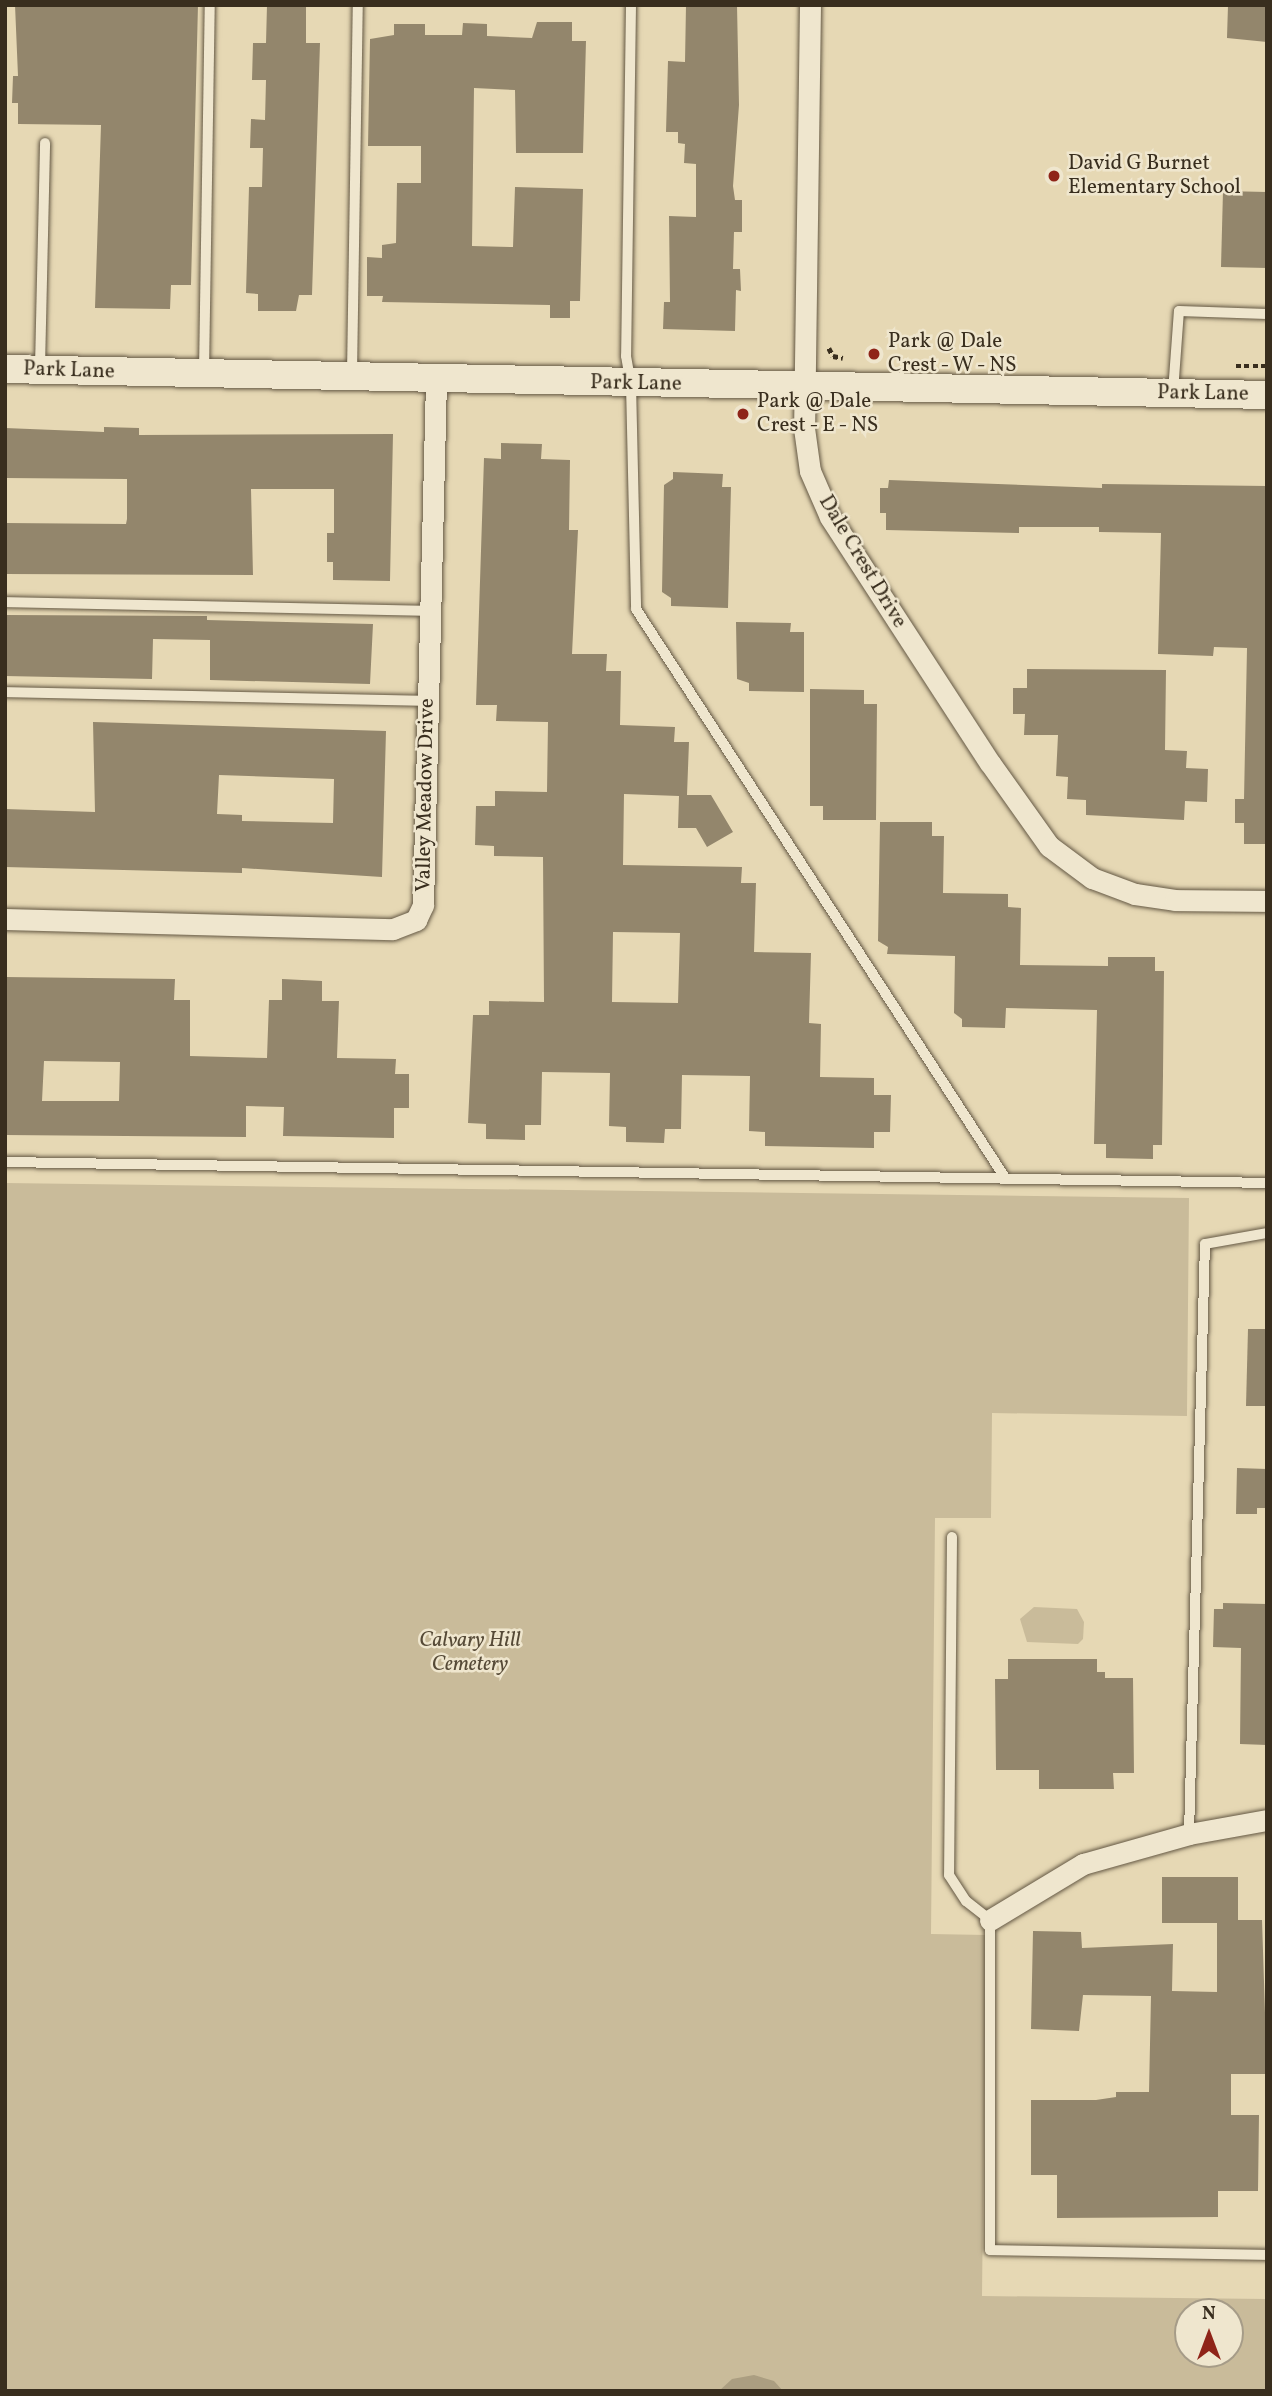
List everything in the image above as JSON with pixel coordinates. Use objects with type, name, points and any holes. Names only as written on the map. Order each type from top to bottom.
[{"type":"street","name":"Dale Crest Drive","points":[[810,5],[805,386],[810,471],[830,517],[997,774],[1049,846],[1092,878],[1135,894],[1175,900],[1267,901]]},
{"type":"street","name":"Park Lane","points":[[5,369],[436,380],[1267,395]]},
{"type":"street","name":"Valley Meadow Drive","points":[[5,919],[393,929],[409,926],[423,905],[436,380]]},
{"type":"street","points":[[990,1920],[1083,1864],[1189,1834],[1267,1820]]},
{"type":"lane","points":[[204,374],[210,5]]},
{"type":"lane","points":[[352,378],[358,5]]},
{"type":"lane","points":[[631,5],[626,356],[631,384],[636,609],[1004,1176]]},
{"type":"lane","points":[[40,370],[45,143]]},
{"type":"lane","points":[[1173,393],[1179,311],[1267,314]]},
{"type":"lane","points":[[5,602],[430,611]]},
{"type":"lane","points":[[5,692],[428,701]]},
{"type":"lane","points":[[5,1162],[1004,1176],[1267,1183]]},
{"type":"lane","points":[[1189,1834],[1205,1244],[1267,1233]]},
{"type":"lane","points":[[952,1536],[949,1875],[966,1901],[990,1920],[990,2250],[1267,2255]]},
{"type":"green space","name":"Calvary Hill Cemetery","points":[[5,1183],[1189,1198],[1187,1416],[992,1413],[991,1518],[935,1518],[931,1934],[986,1935],[982,2296],[1174,2298],[1174,2368],[1244,2368],[1244,2299],[1267,2299],[1267,2391],[5,2391]]},
{"type":"green space","points":[[1034,1607],[1077,1609],[1084,1622],[1083,1639],[1078,1644],[1027,1642],[1020,1619]]},
{"type":"shaded area","points":[[754,2375],[774,2381],[783,2391],[719,2391],[732,2379]]},
{"type":"building","points":[[15,5],[198,5],[191,285],[171,285],[170,309],[95,308],[101,125],[18,124],[18,103],[12,103],[13,76],[18,76]]},
{"type":"building","points":[[267,5],[306,5],[306,43],[320,43],[312,295],[299,295],[296,311],[258,311],[258,294],[246,293],[249,187],[262,187],[263,148],[250,148],[251,119],[265,120],[266,80],[252,80],[253,43],[266,43]]},
{"type":"building","points":[[686,5],[737,5],[739,105],[733,186],[735,200],[742,200],[742,232],[734,232],[733,269],[740,269],[741,291],[736,290],[735,331],[663,329],[664,302],[670,302],[669,216],[696,217],[696,164],[684,163],[685,144],[678,143],[678,132],[666,132],[668,61],[685,62]]},
{"type":"building","points":[[1228,5],[1267,5],[1267,42],[1227,38]]},
{"type":"building","points":[[537,22],[572,22],[572,41],[586,41],[583,153],[516,153],[515,90],[474,88],[472,246],[513,247],[515,187],[583,189],[580,301],[570,301],[570,318],[550,318],[550,305],[382,302],[383,296],[367,296],[367,257],[382,258],[382,245],[396,243],[397,183],[421,183],[421,146],[368,146],[370,39],[394,35],[394,24],[425,24],[425,35],[462,35],[463,23],[487,24],[487,36],[532,38]]},
{"type":"building","points":[[1223,191],[1267,192],[1267,268],[1221,267]]},
{"type":"building","points":[[104,427],[139,428],[139,435],[393,434],[390,581],[333,580],[333,562],[327,562],[327,533],[334,533],[334,489],[251,489],[253,575],[5,574],[5,523],[126,524],[127,479],[5,478],[5,428],[104,432]]},
{"type":"building","points":[[501,443],[542,444],[541,459],[570,460],[569,530],[578,530],[572,654],[607,654],[606,671],[621,671],[620,725],[675,727],[674,742],[689,742],[687,795],[711,795],[733,832],[707,847],[696,828],[678,828],[679,796],[624,794],[623,865],[742,867],[741,883],[756,883],[754,952],[811,953],[809,1023],[821,1024],[820,1077],[874,1078],[874,1095],[891,1095],[890,1132],[874,1132],[874,1148],[765,1146],[765,1132],[749,1131],[750,1076],[682,1075],[681,1129],[665,1129],[664,1143],[626,1142],[626,1127],[609,1126],[610,1073],[542,1072],[541,1125],[525,1125],[525,1140],[486,1139],[486,1124],[468,1123],[473,1015],[489,1015],[489,1001],[544,1002],[543,857],[494,856],[494,846],[475,845],[476,806],[495,806],[495,791],[547,792],[548,722],[496,721],[497,705],[476,705],[484,458],[501,459]],"holes":[[[613,932],[680,933],[678,1003],[612,1002]]]},
{"type":"building","points":[[673,472],[723,474],[722,487],[731,487],[728,608],[671,606],[671,598],[662,592],[664,485],[673,479]]},
{"type":"building","points":[[889,480],[1102,488],[1102,484],[1267,486],[1267,844],[1244,844],[1244,823],[1235,823],[1235,799],[1244,799],[1247,648],[1214,647],[1213,656],[1158,654],[1161,533],[1099,532],[1099,527],[1019,527],[1019,533],[886,530],[886,513],[880,513],[880,488],[888,488]]},
{"type":"building","points":[[5,615],[207,616],[207,620],[373,624],[370,684],[210,680],[210,640],[153,639],[152,679],[5,676]]},
{"type":"building","points":[[736,622],[791,623],[790,632],[804,632],[804,692],[749,691],[749,683],[737,679]]},
{"type":"building","points":[[1027,669],[1166,670],[1165,750],[1187,751],[1186,768],[1208,769],[1207,802],[1185,801],[1184,820],[1086,815],[1086,800],[1067,799],[1068,777],[1056,776],[1058,735],[1024,735],[1025,714],[1013,714],[1013,688],[1027,688]]},
{"type":"building","points":[[810,689],[864,690],[864,704],[877,704],[876,820],[823,820],[823,806],[810,806]]},
{"type":"building","points":[[93,722],[386,731],[382,877],[242,868],[242,873],[5,867],[5,809],[95,812]],"holes":[[[219,775],[334,779],[333,823],[242,821],[242,815],[217,814]]]},
{"type":"building","points":[[880,822],[932,822],[932,836],[944,836],[943,893],[1008,894],[1008,907],[1021,908],[1020,965],[1108,966],[1108,957],[1155,957],[1155,971],[1164,971],[1163,1075],[1162,1145],[1153,1145],[1153,1159],[1106,1158],[1106,1144],[1094,1144],[1097,1010],[1006,1008],[1005,1028],[962,1027],[962,1019],[954,1013],[955,956],[887,954],[888,947],[878,941]]},
{"type":"building","points":[[5,977],[175,979],[174,1000],[190,1000],[190,1056],[267,1058],[269,1000],[282,1000],[282,979],[322,981],[322,1001],[339,1001],[337,1058],[396,1059],[395,1074],[409,1074],[409,1108],[394,1108],[394,1138],[283,1136],[284,1107],[246,1106],[246,1137],[5,1135]],"holes":[[[44,1061],[120,1062],[119,1101],[42,1101]]]},
{"type":"building","points":[[1248,1329],[1267,1329],[1267,1406],[1246,1406]]},
{"type":"building","points":[[1237,1468],[1267,1469],[1267,1508],[1257,1508],[1257,1514],[1236,1514]]},
{"type":"building","points":[[1223,1603],[1267,1604],[1267,1745],[1240,1744],[1241,1648],[1213,1647],[1214,1609],[1223,1609]]},
{"type":"building","points":[[1008,1659],[1097,1659],[1097,1672],[1105,1672],[1105,1678],[1133,1678],[1134,1773],[1113,1773],[1114,1789],[1039,1789],[1039,1770],[996,1770],[995,1679],[1008,1679]]},
{"type":"building","points":[[1162,1877],[1238,1877],[1238,1920],[1262,1920],[1267,2074],[1231,2074],[1231,2115],[1259,2115],[1258,2191],[1218,2191],[1218,2217],[1057,2218],[1057,2175],[1031,2175],[1031,2100],[1096,2100],[1116,2097],[1116,2092],[1149,2092],[1151,1996],[1083,1995],[1079,2031],[1031,2029],[1033,1931],[1081,1932],[1082,1948],[1173,1944],[1172,1991],[1217,1992],[1217,1923],[1162,1923]]},
{"type":"place","name":"David G Burnet Elementary School","points":[[1054,176]]},
{"type":"place","name":"Park @ Dale Crest - W - NS","points":[[874,354]]},
{"type":"place","name":"Park @ Dale Crest - E - NS","points":[[743,414]]}]
